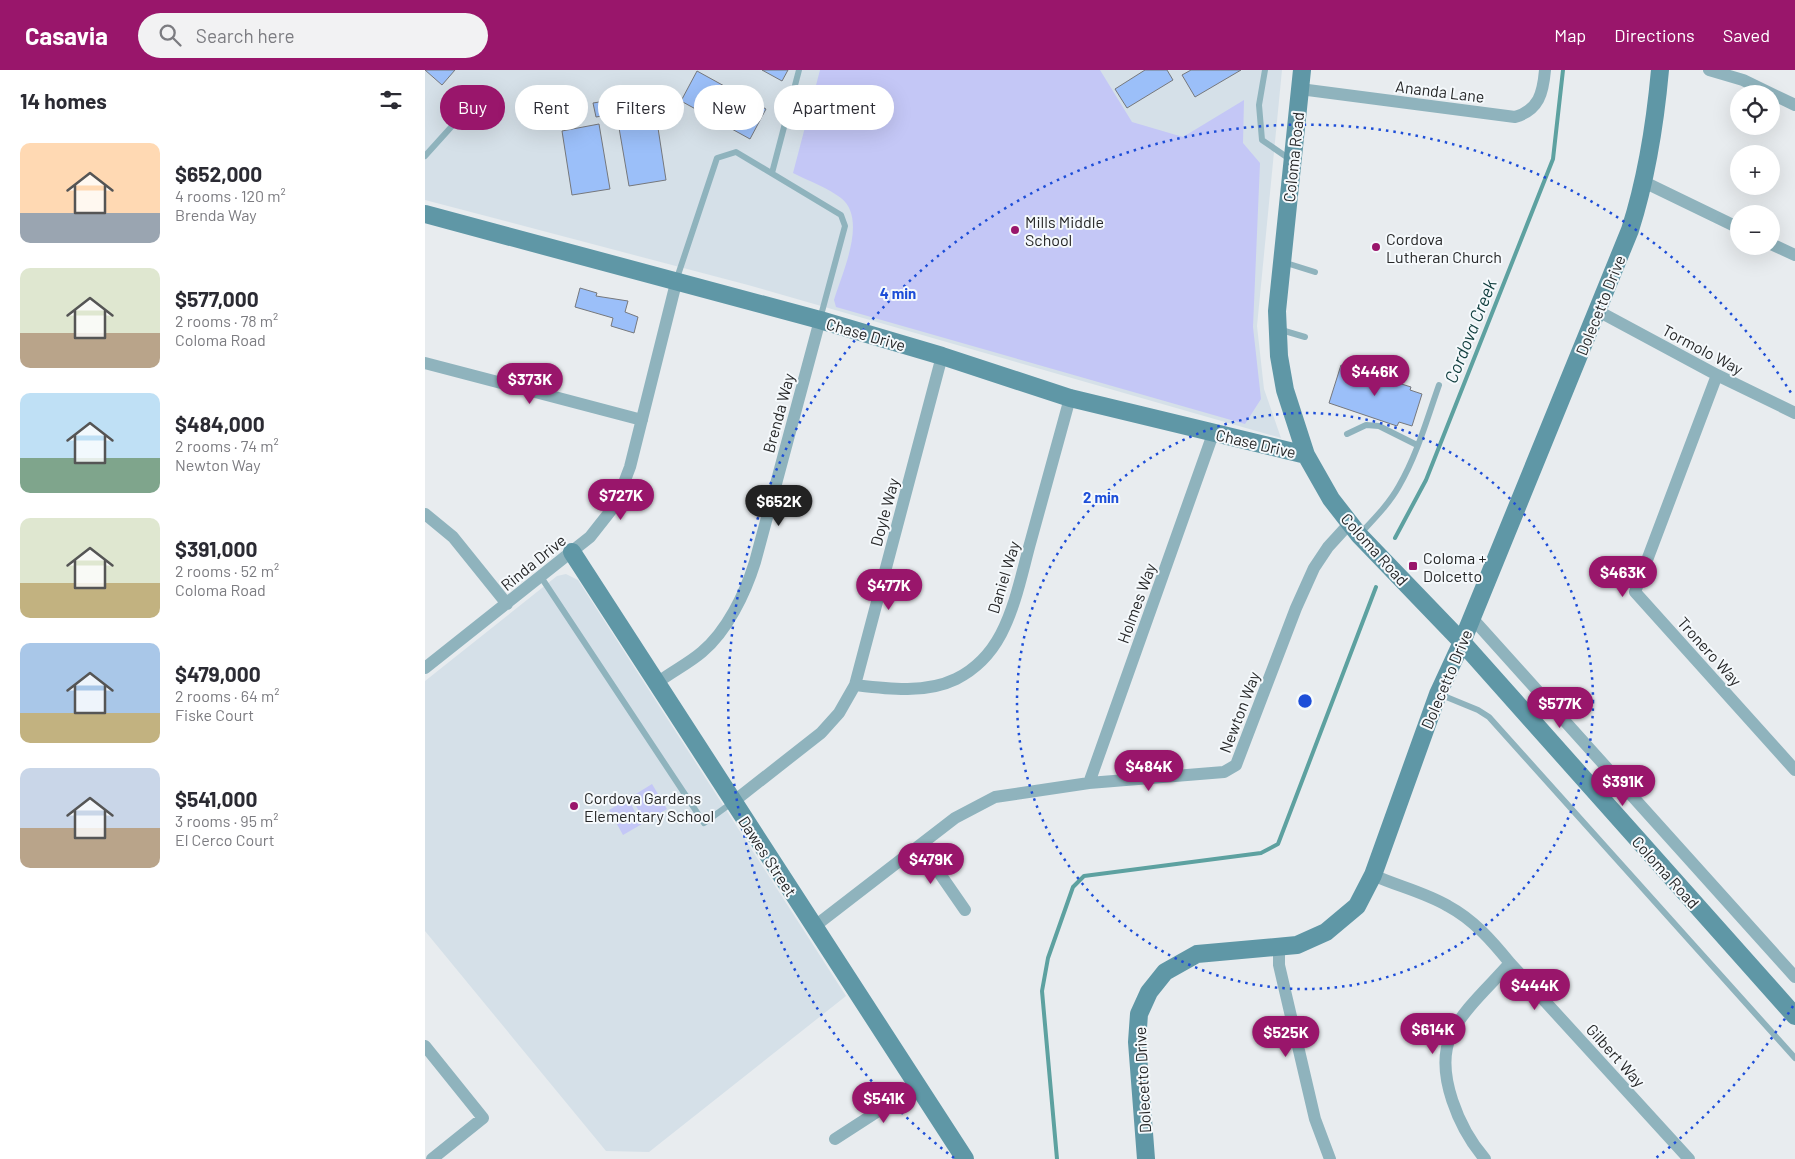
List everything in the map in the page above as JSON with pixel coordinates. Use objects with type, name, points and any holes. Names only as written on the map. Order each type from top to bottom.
[{"type":"street","name":"Coloma Road","points":[[1303,70],[1281,262],[1277,329],[1285,390],[1306,455],[1327,493],[1354,529],[1462,642],[1795,1016]]},
{"type":"street","name":"Ananda Lane","points":[[1300,89],[1515,117],[1532,110],[1539,102],[1543,91],[1545,70]]},
{"type":"street","name":"Dolecetto Drive","points":[[1146,1159],[1137,1042],[1139,1014],[1149,992],[1165,972],[1197,954],[1279,948],[1313,939],[1348,915],[1357,906],[1373,875],[1438,694],[1472,618],[1630,230],[1645,182],[1652,147],[1660,70]]},
{"type":"street","points":[[1709,70],[1743,80],[1795,104]]},
{"type":"street","points":[[1645,182],[1730,224]]},
{"type":"street","name":"Chase Drive","points":[[425,214],[676,283],[820,320],[942,356],[1070,398],[1306,455]]},
{"type":"street","points":[[1780,248],[1795,255]]},
{"type":"street","name":"Rinda Drive","points":[[425,668],[591,537],[615,504],[627,476],[676,283]]},
{"type":"street","name":"Tormolo Way","points":[[1598,311],[1717,375],[1795,412]]},
{"type":"street","name":"Brenda Way","points":[[657,683],[702,652],[722,629],[742,595],[755,562],[820,320]]},
{"type":"street","name":"Doyle Way","points":[[733,802],[821,732],[839,713],[855,685],[942,356]]},
{"type":"street","points":[[425,363],[642,420]]},
{"type":"street","name":"Tronero Way","points":[[1717,375],[1635,592],[1795,770]]},
{"type":"street","name":"Daniel Way","points":[[855,685],[917,690],[939,685],[956,679],[970,670],[994,646],[1012,610],[1070,398]]},
{"type":"street","name":"Holmes Way","points":[[1089,783],[1213,434]]},
{"type":"street","points":[[425,514],[453,537],[507,604]]},
{"type":"street","name":"Newton Way","points":[[815,926],[955,818],[995,797],[1089,783],[1224,772],[1236,765],[1295,608],[1314,568],[1328,547],[1354,529]]},
{"type":"street","name":"Dawes Street","points":[[572,552],[965,1159]]},
{"type":"street","points":[[1472,618],[1795,977]]},
{"type":"street","points":[[920,845],[965,910]]},
{"type":"street","name":"Gilbert Way","points":[[1373,875],[1421,893],[1462,914],[1489,937],[1510,964],[1689,1159]]},
{"type":"street","points":[[1279,948],[1279,965],[1309,1098],[1330,1159]]},
{"type":"street","points":[[1485,1159],[1469,1138],[1452,1102],[1447,1077],[1447,1050],[1451,1034],[1470,1008],[1510,964]]},
{"type":"street","points":[[425,1046],[483,1118],[432,1159]]},
{"type":"street","points":[[835,1139],[917,1086]]},
{"type":"lane","points":[[772,173],[799,70]]},
{"type":"lane","points":[[1265,70],[1259,105],[1262,140],[1293,160]]},
{"type":"lane","points":[[425,156],[448,130]]},
{"type":"lane","points":[[676,283],[717,158],[736,152],[841,215],[845,226],[820,320]]},
{"type":"lane","points":[[1281,262],[1315,272]]},
{"type":"lane","points":[[1277,329],[1305,337]]},
{"type":"lane","points":[[1354,529],[1385,506],[1399,487],[1439,385]]},
{"type":"lane","points":[[1347,434],[1365,426],[1379,426],[1417,445]]},
{"type":"lane","points":[[541,577],[704,823],[733,802]]},
{"type":"lane","points":[[1438,694],[1473,707],[1489,717],[1795,1058]]},
{"type":"shaded area","name":"Mills Middle School","points":[[425,70],[1282,70],[1257,326],[1264,389],[1281,438],[748,285],[425,200]]},
{"type":"shaded area","name":"Mills Middle School","points":[[820,70],[1100,70],[1132,122],[1183,137],[1244,100],[1243,143],[1260,163],[1253,327],[1261,399],[1245,424],[836,307],[834,300],[851,247],[853,232],[849,207],[836,194],[793,173],[804,130],[894,130],[894,85],[816,85]]},
{"type":"shaded area","name":"Cordova Gardens Elementary School","points":[[566,574],[578,580],[846,996],[649,1152],[606,1151],[425,931],[425,681],[557,576]]},
{"type":"shaded area","points":[[652,784],[667,809],[645,822],[631,797]]},
{"type":"shaded area","points":[[628,799],[642,824],[623,835],[609,810]]},
{"type":"building","points":[[425,70],[455,70],[442,85]]},
{"type":"building","points":[[762,70],[788,70],[782,81]]},
{"type":"building","points":[[1145,70],[1167,70],[1173,80],[1127,108],[1115,89]]},
{"type":"building","points":[[1191,70],[1241,70],[1195,97],[1182,75]]},
{"type":"building","points":[[697,71],[722,85],[694,85],[694,108],[684,103],[684,95]]},
{"type":"building","points":[[598,102],[598,117],[596,117],[593,103]]},
{"type":"building","points":[[598,124],[610,189],[572,195],[562,131],[588,130],[588,126]]},
{"type":"building","points":[[619,130],[658,130],[666,180],[629,186]]},
{"type":"building","points":[[734,130],[755,130],[750,139]]},
{"type":"building","points":[[580,288],[597,293],[596,296],[628,301],[625,312],[638,317],[634,333],[611,326],[613,318],[575,307]]},
{"type":"building","points":[[1341,365],[1411,387],[1410,390],[1422,394],[1412,426],[1399,422],[1397,426],[1329,403]]},
{"type":"waterway","name":"Cordova Creek","points":[[1395,538],[1426,480],[1553,159],[1563,70]]},
{"type":"waterway","points":[[1057,1159],[1042,991],[1048,958],[1073,887],[1084,876],[1261,853],[1278,844],[1376,587]]},
{"type":"place","name":"Mills Middle School","points":[[1015,230]]},
{"type":"place","name":"Cordova Lutheran Church","points":[[1376,247]]},
{"type":"place","name":"Coloma + Dolcetto","points":[[1413,566]]},
{"type":"place","name":"Cordova Gardens Elementary School","points":[[574,806]]}]
